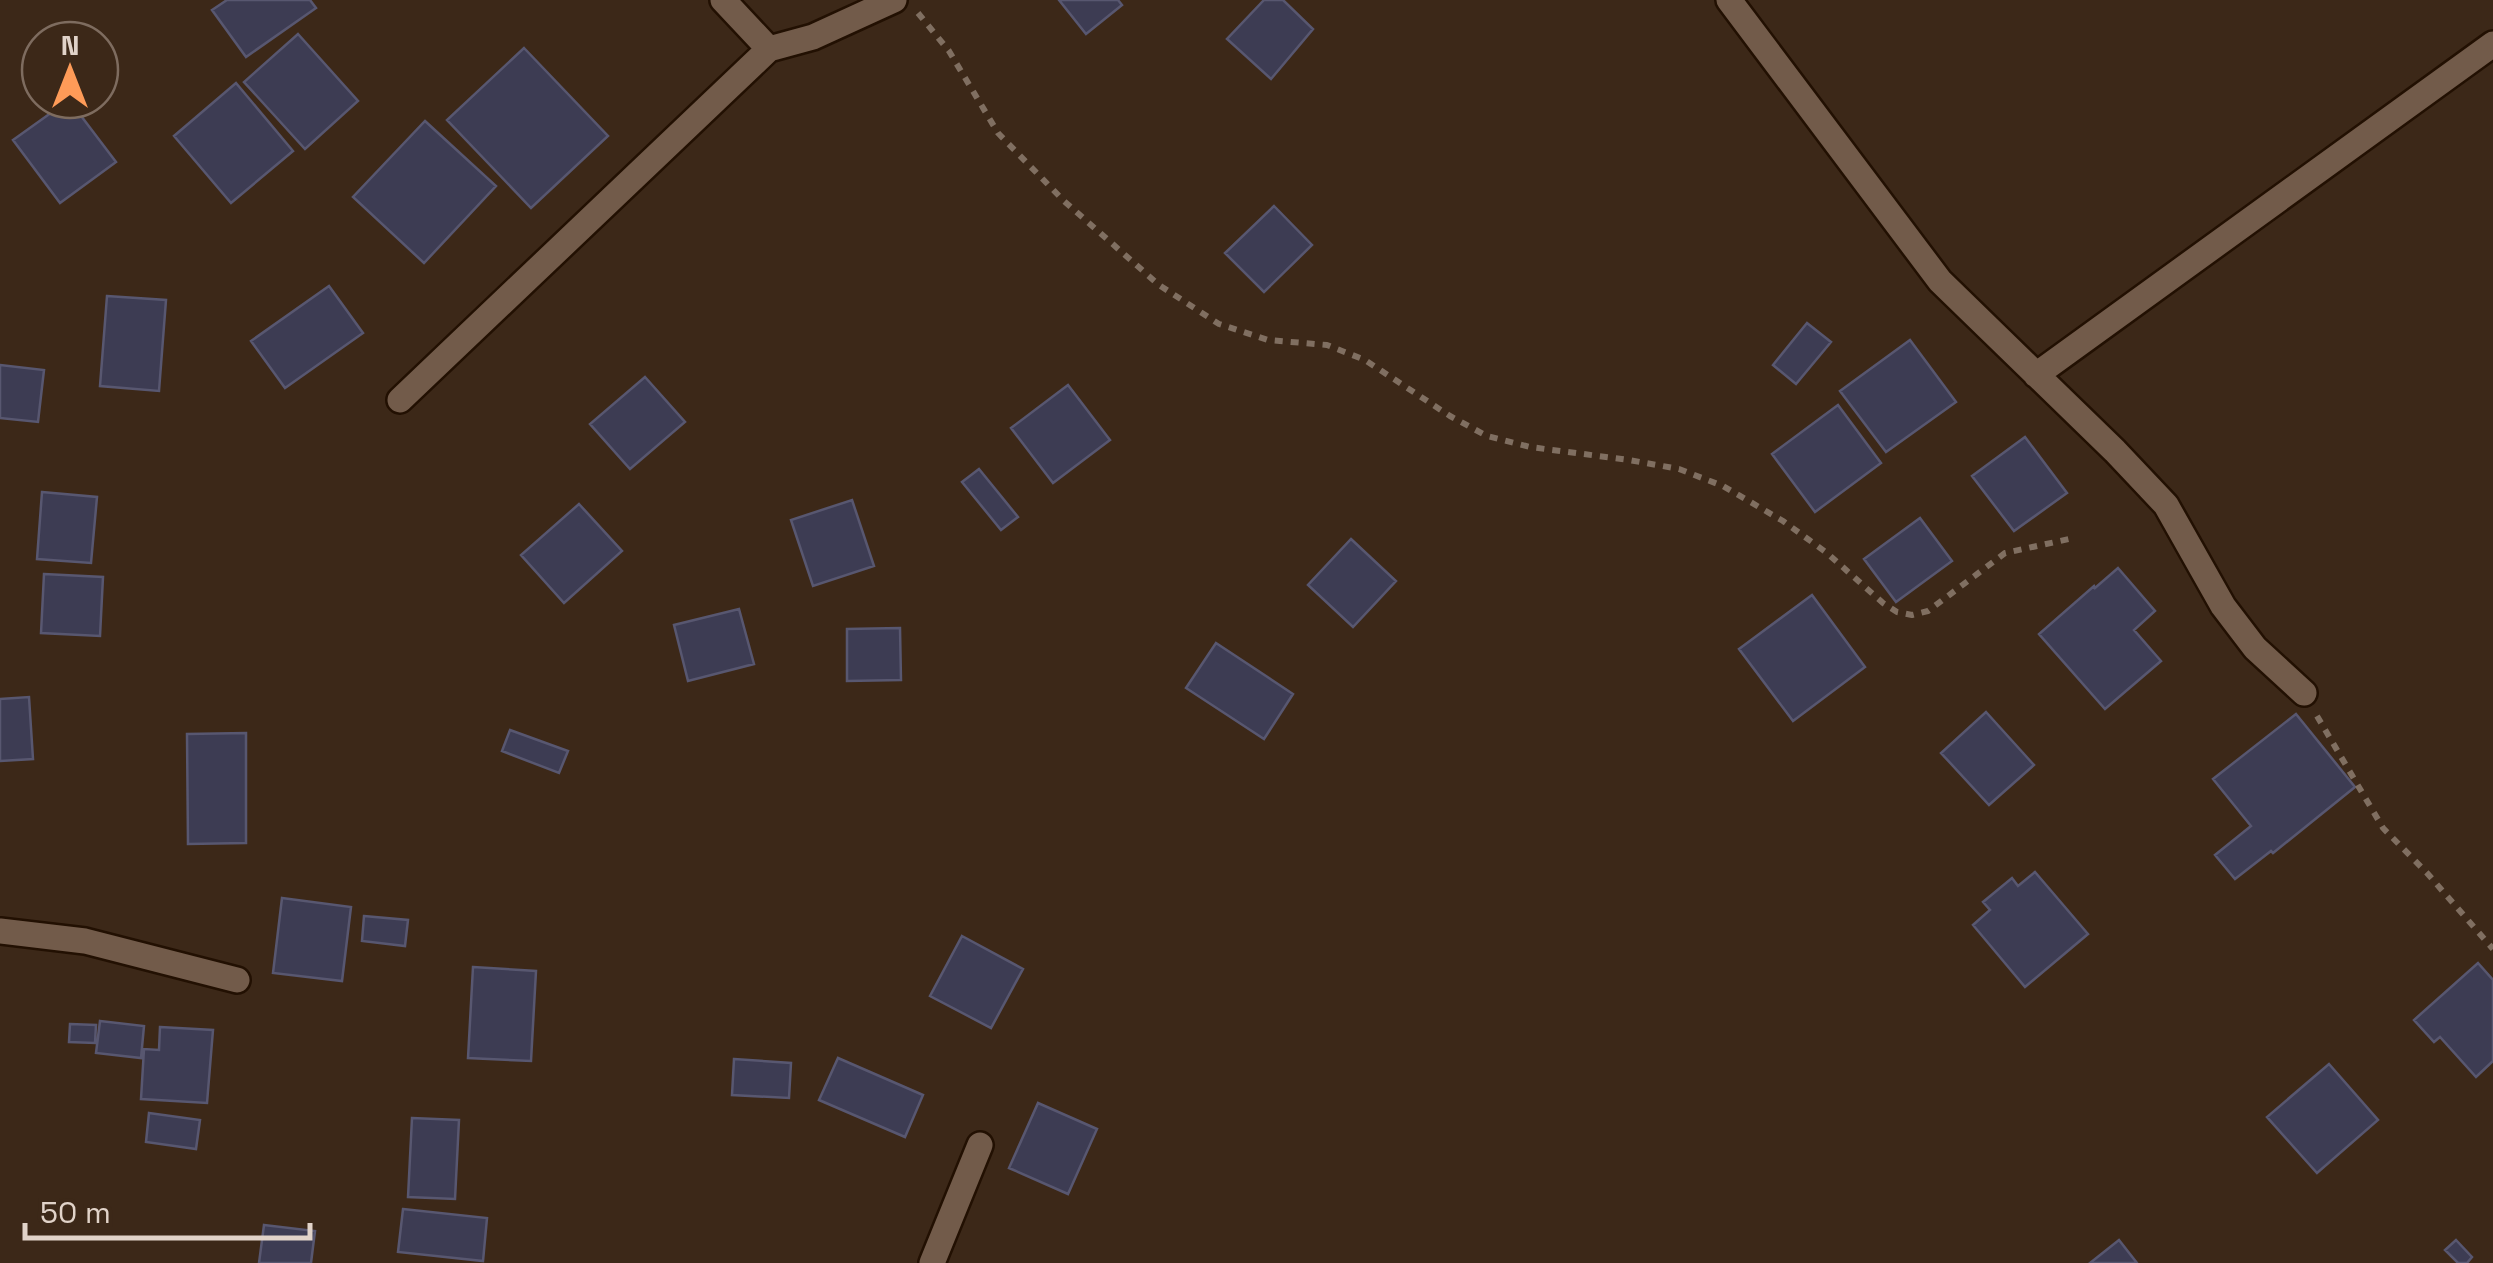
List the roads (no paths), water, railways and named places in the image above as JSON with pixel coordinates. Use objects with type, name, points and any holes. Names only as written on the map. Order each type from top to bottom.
[{"type":"street","points":[[723,0],[769,49]]},
{"type":"street","points":[[400,400],[769,49],[813,37],[894,0]]},
{"type":"street","points":[[1729,0],[1940,281],[2115,450],[2166,506],[2223,606],[2255,648],[2304,693]]},
{"type":"street","points":[[2036,375],[2493,44]]},
{"type":"street","points":[[0,932],[85,941],[237,980]]},
{"type":"street","points":[[932,1263],[980,1145]]}]
